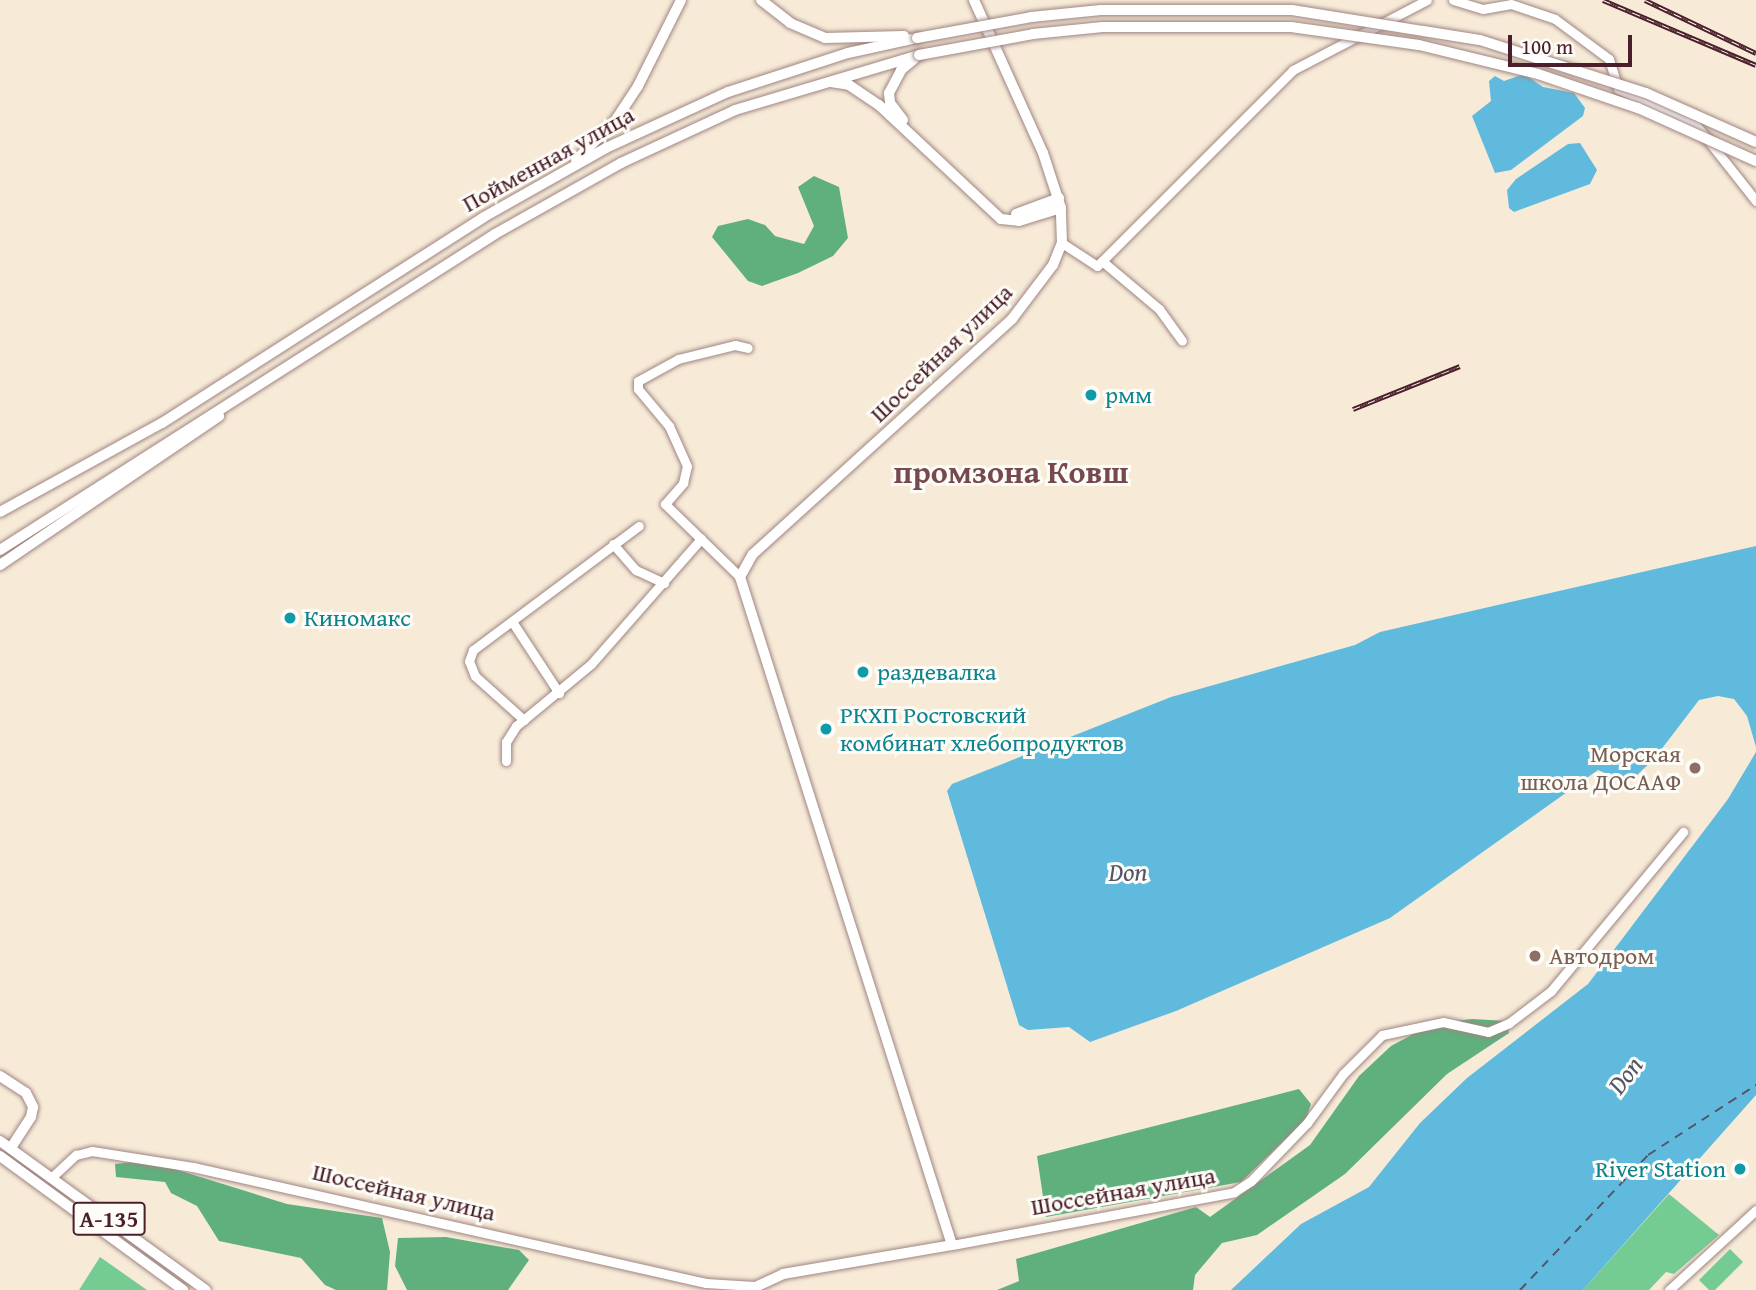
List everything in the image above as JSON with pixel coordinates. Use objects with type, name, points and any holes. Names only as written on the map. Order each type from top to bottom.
[{"type":"main road","points":[[532,191],[580,158],[615,121],[657,54],[681,0]]},
{"type":"main road","points":[[761,0],[790,23],[825,38],[915,38],[1031,17],[1101,10],[1292,10],[1480,40],[1646,93],[1756,142]]},
{"type":"main road","name":"Шоссейная улица","points":[[740,578],[753,554],[980,352],[1037,290],[1062,243],[1060,203],[974,0]]},
{"type":"main road","name":"Пойменная улица","points":[[248,391],[495,234],[597,176],[735,110],[919,55],[1033,34],[1149,25],[1291,27],[1354,35],[1476,57],[1550,78],[1638,108],[1756,162]]},
{"type":"main road","name":"Пойменная улица","points":[[3,509],[98,462],[230,381],[472,224],[606,148],[728,92],[848,53],[915,38]]},
{"type":"main road","points":[[919,55],[893,80],[889,93],[895,112],[1003,211],[1017,215],[1060,203]]},
{"type":"main road","points":[[827,82],[849,85],[879,105],[1002,219],[1019,221],[1060,203]]},
{"type":"main road","points":[[0,550],[248,391]]},
{"type":"main road","points":[[0,565],[219,416],[248,391]]},
{"type":"main road","points":[[740,578],[952,1245]]},
{"type":"main road","points":[[0,1076],[26,1093],[33,1107],[31,1117],[11,1148]]},
{"type":"main road","name":"А-135","points":[[0,1141],[206,1290]]},
{"type":"main road","name":"А-135","points":[[0,1156],[183,1290]]},
{"type":"main road","name":"Шоссейная улица","points":[[752,1288],[783,1274],[952,1245]]},
{"type":"street","points":[[1100,264],[1293,70],[1427,0]]},
{"type":"street","points":[[1453,0],[1483,9],[1511,4],[1555,19],[1609,59],[1618,89],[1696,125],[1756,201]]},
{"type":"street","points":[[1062,243],[1100,264],[1165,316],[1182,341]]},
{"type":"street","points":[[740,578],[665,505],[682,483],[687,466],[669,426],[638,389],[638,381],[678,359],[735,345],[748,348]]},
{"type":"street","points":[[524,720],[475,676],[469,661],[486,638],[513,623],[639,526]]},
{"type":"street","points":[[506,761],[506,742],[524,720],[559,693],[664,583],[701,540]]},
{"type":"street","points":[[613,544],[636,570],[664,583]]},
{"type":"street","points":[[513,623],[559,693]]},
{"type":"street","name":"Шоссейная улица","points":[[952,1245],[1234,1192],[1251,1181],[1307,1123],[1343,1074],[1382,1035],[1443,1022],[1488,1032],[1509,1023],[1551,991],[1683,832]]},
{"type":"street","name":"Шоссейная улица","points":[[52,1177],[76,1155],[92,1151],[193,1167],[706,1283],[752,1288]]},
{"type":"street","points":[[1669,1290],[1756,1210]]},
{"type":"green space","points":[[814,176],[839,187],[848,238],[833,256],[798,273],[762,286],[748,281],[712,237],[718,226],[748,219],[765,225],[775,236],[804,244],[814,226],[798,187]]},
{"type":"green space","points":[[1472,1019],[1507,1021],[1509,1033],[1447,1074],[1345,1174],[1257,1235],[1222,1243],[1195,1275],[1193,1290],[997,1290],[1019,1281],[1016,1259],[1196,1207],[1210,1217],[1310,1145],[1359,1076],[1391,1046],[1432,1024]]},
{"type":"green space","points":[[1299,1089],[1311,1104],[1306,1119],[1241,1182],[1046,1217],[1037,1156]]},
{"type":"green space","points":[[134,1162],[168,1167],[287,1204],[382,1218],[390,1252],[387,1290],[336,1290],[325,1285],[301,1258],[219,1241],[197,1206],[171,1193],[165,1182],[116,1177],[115,1164]]},
{"type":"green space","points":[[1669,1194],[1719,1235],[1674,1274],[1666,1272],[1649,1290],[1583,1290]]},
{"type":"green space","points":[[446,1237],[519,1250],[529,1260],[508,1290],[407,1290],[395,1266],[398,1238]]},
{"type":"green space","points":[[1730,1249],[1743,1262],[1715,1290],[1709,1290],[1699,1280]]},
{"type":"green space","points":[[100,1257],[147,1290],[79,1290]]},
{"type":"water","points":[[1524,74],[1543,87],[1574,93],[1585,108],[1583,116],[1511,170],[1495,173],[1472,116],[1491,101],[1489,81],[1495,76],[1504,81]]},
{"type":"water","points":[[1580,143],[1597,170],[1590,184],[1514,212],[1509,208],[1507,190],[1516,179],[1568,144]]},
{"type":"water","name":"Don","points":[[1756,546],[1756,747],[1747,716],[1734,699],[1718,696],[1699,700],[1654,759],[1634,778],[1624,781],[1598,770],[1390,918],[1176,1011],[1090,1042],[1069,1027],[1028,1030],[1019,1025],[947,791],[952,784],[1171,697],[1355,645],[1380,632]]},
{"type":"water","name":"Don","points":[[1756,752],[1756,1095],[1583,1290],[1231,1290],[1301,1224],[1369,1187],[1420,1123],[1467,1078],[1588,984],[1728,799]]},
{"type":"ferry route","points":[[1520,1290],[1648,1155],[1756,1085]]},
{"type":"railway","points":[[1603,0],[1756,65]]},
{"type":"railway","points":[[1645,0],[1756,53]]},
{"type":"railway","points":[[1353,409],[1460,366]]},
{"type":"place","name":"рмм","points":[[1091,395]]},
{"type":"place","name":"Киномакс","points":[[290,618]]},
{"type":"place","name":"раздевалка","points":[[863,672]]},
{"type":"place","name":"РКХП Ростовский комбинат хлебопродуктов","points":[[826,729]]},
{"type":"place","name":"Морская школа ДОСААФ","points":[[1695,768]]},
{"type":"place","name":"Автодром","points":[[1535,956]]},
{"type":"place","name":"River Station","points":[[1740,1169]]},
{"type":"district","name":"промзона Ковш","points":[[1011,472]]}]
